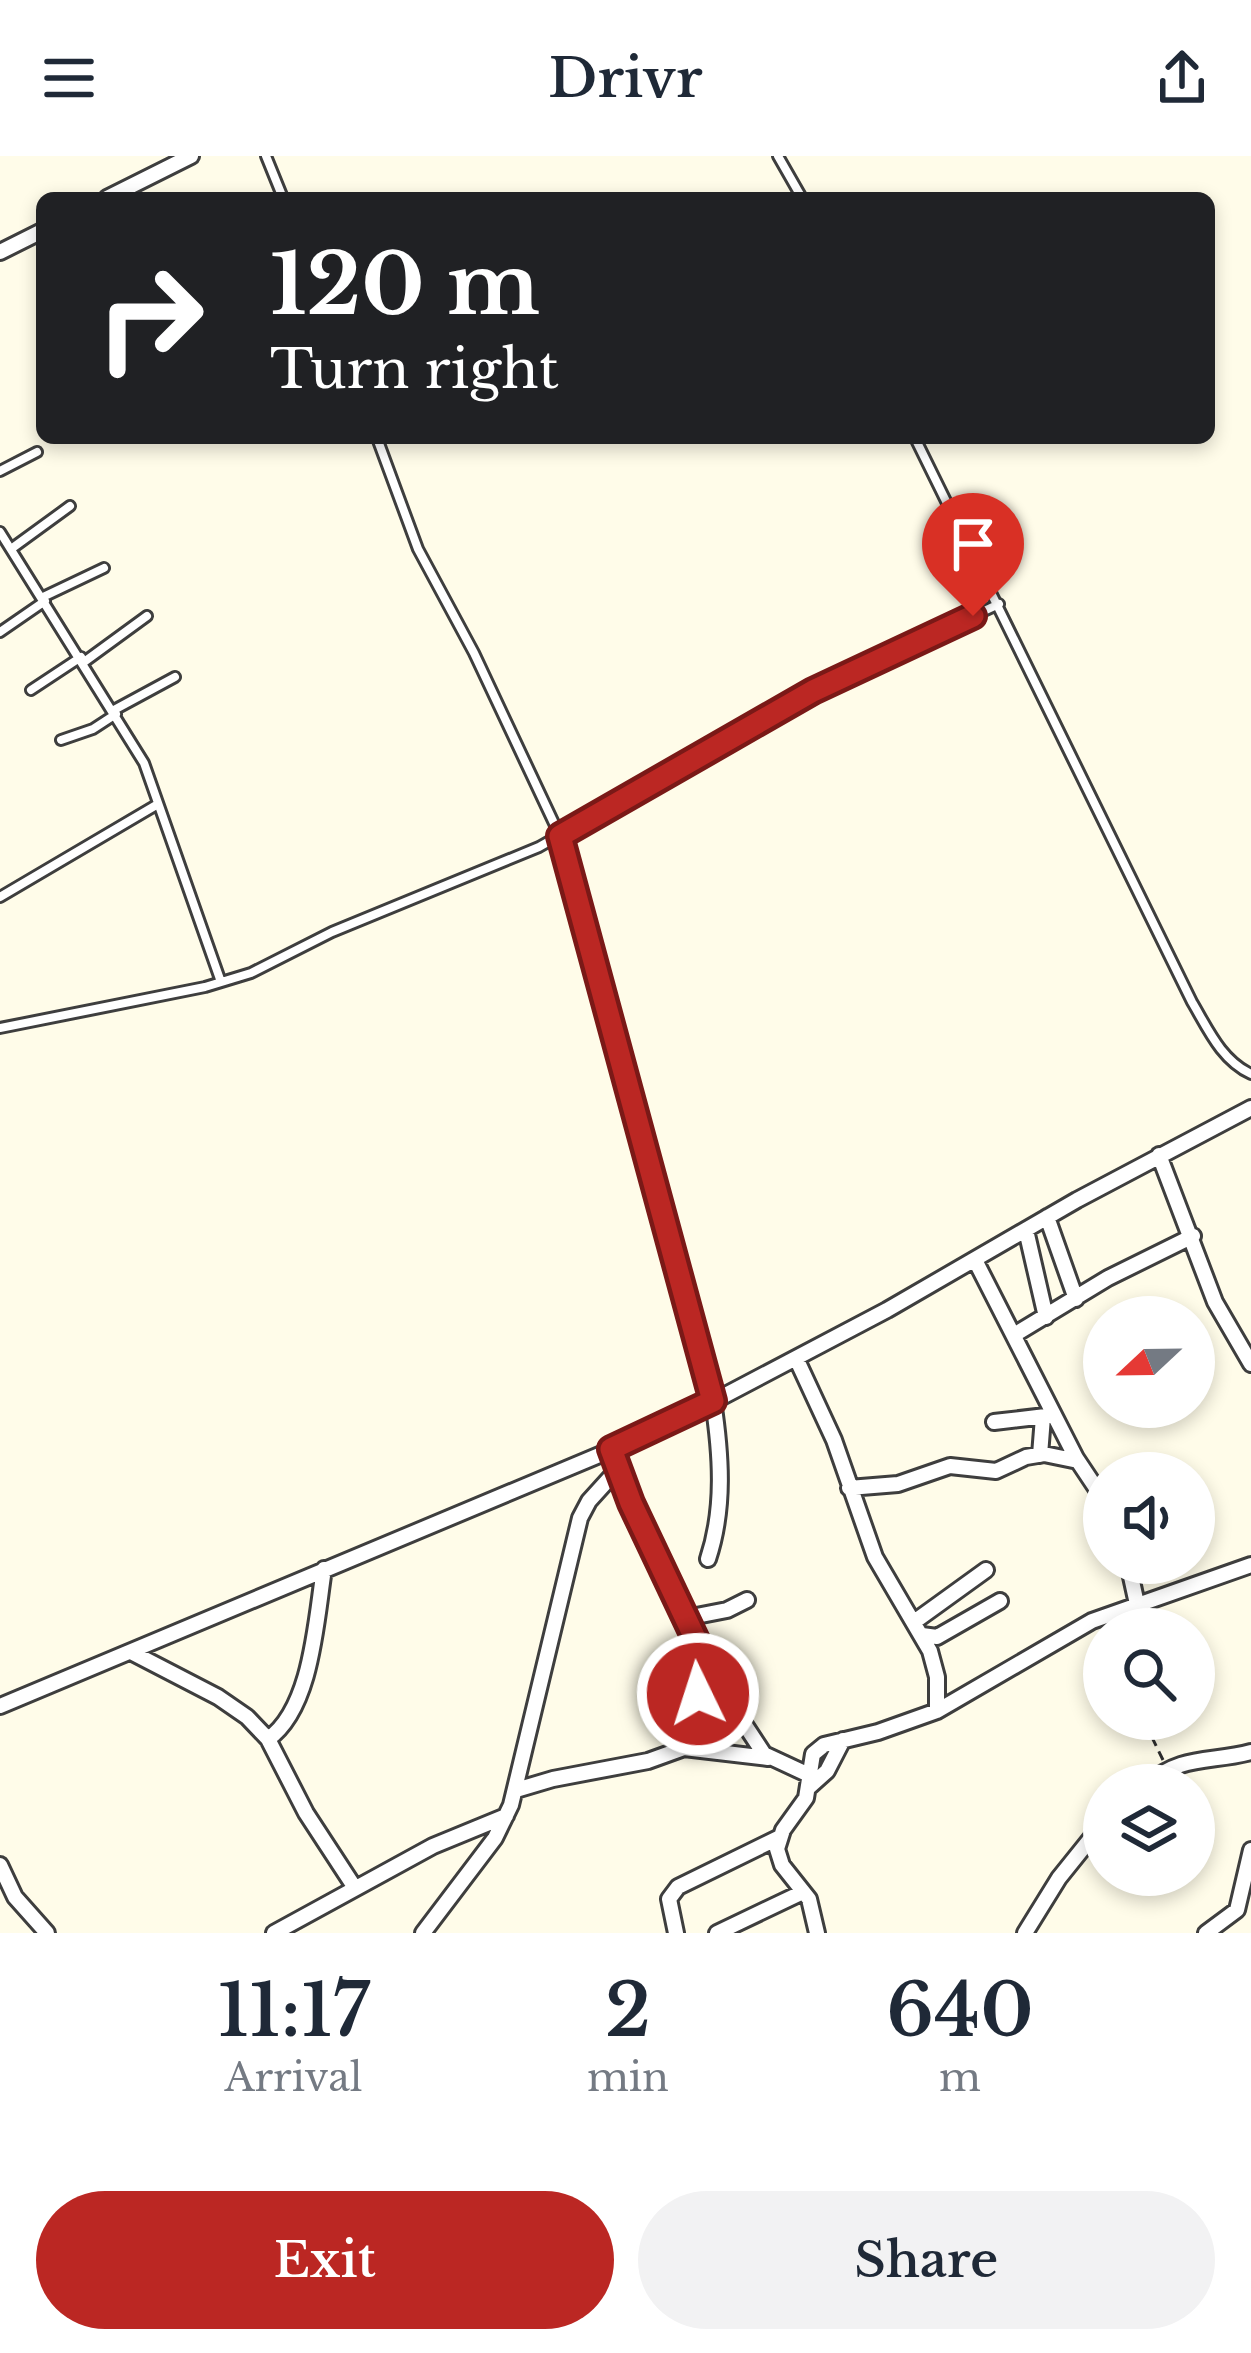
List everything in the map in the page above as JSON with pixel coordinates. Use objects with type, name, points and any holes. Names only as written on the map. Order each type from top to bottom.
[{"type":"street","points":[[119,192],[191,156]]},
{"type":"street","points":[[0,252],[36,234]]},
{"type":"street","points":[[0,1706],[611,1449],[713,1401],[1251,1108]]},
{"type":"street","points":[[1159,1155],[1215,1302],[1251,1364]]},
{"type":"street","points":[[1047,1217],[1076,1299]]},
{"type":"street","points":[[1026,1230],[1046,1317]]},
{"type":"street","points":[[1014,1335],[1108,1278],[1193,1236]]},
{"type":"street","points":[[975,1260],[1049,1416],[1083,1468]]},
{"type":"street","points":[[796,1358],[834,1440],[875,1557],[931,1655],[937,1676],[937,1711]]},
{"type":"street","points":[[708,1558],[718,1523],[720,1463],[713,1401]]},
{"type":"street","points":[[994,1422],[1049,1416]]},
{"type":"street","points":[[1040,1454],[1049,1416]]},
{"type":"street","points":[[611,1449],[718,1684],[771,1758],[807,1781]]},
{"type":"street","points":[[849,1488],[914,1481],[950,1466],[996,1472],[1040,1454],[1078,1461]]},
{"type":"street","points":[[423,1933],[495,1838],[506,1816],[580,1518],[618,1469]]},
{"type":"street","points":[[817,1933],[815,1916],[777,1849],[806,1798],[813,1754],[824,1744],[937,1711],[1092,1621],[1251,1565]]},
{"type":"street","points":[[268,1739],[285,1727],[296,1706],[324,1569]]},
{"type":"street","points":[[918,1629],[986,1570]]},
{"type":"street","points":[[1133,1584],[1137,1604]]},
{"type":"street","points":[[686,1618],[727,1610],[747,1600]]},
{"type":"street","points":[[918,1629],[937,1637],[1000,1601]]},
{"type":"street","points":[[931,1655],[946,1649],[952,1628]]},
{"type":"street","points":[[133,1653],[218,1697],[268,1739],[306,1813],[355,1888]]},
{"type":"street","points":[[684,1748],[682,1733],[693,1714],[704,1657]]},
{"type":"street","points":[[516,1790],[553,1778],[649,1761],[684,1748],[771,1758]]},
{"type":"street","points":[[1185,1764],[1251,1752]]},
{"type":"street","points":[[274,1933],[434,1846],[506,1816]]},
{"type":"street","points":[[676,1933],[669,1899],[678,1887],[781,1838]]},
{"type":"street","points":[[1025,1933],[1083,1848]]},
{"type":"street","points":[[1206,1933],[1244,1912],[1251,1850]]},
{"type":"street","points":[[0,1865],[16,1897],[47,1933]]},
{"type":"street","points":[[717,1933],[803,1892]]},
{"type":"lane","points":[[266,156],[281,192]]},
{"type":"lane","points":[[778,156],[799,192]]},
{"type":"lane","points":[[379,444],[418,549],[475,652],[560,836],[713,1401]]},
{"type":"lane","points":[[918,444],[1192,1002],[1221,1051],[1251,1074]]},
{"type":"lane","points":[[0,471],[37,452]]},
{"type":"lane","points":[[6,547],[70,506]]},
{"type":"lane","points":[[0,532],[144,763],[221,982]]},
{"type":"lane","points":[[0,632],[44,599],[104,568]]},
{"type":"lane","points":[[0,1028],[251,973],[332,932],[560,836],[813,691],[999,604]]},
{"type":"lane","points":[[31,690],[147,616]]},
{"type":"lane","points":[[61,740],[93,729],[175,677]]},
{"type":"lane","points":[[0,897],[158,804]]},
{"type":"route","points":[[698,1694],[704,1657],[631,1503],[611,1449],[713,1401],[560,836],[813,691],[973,616]]}]
